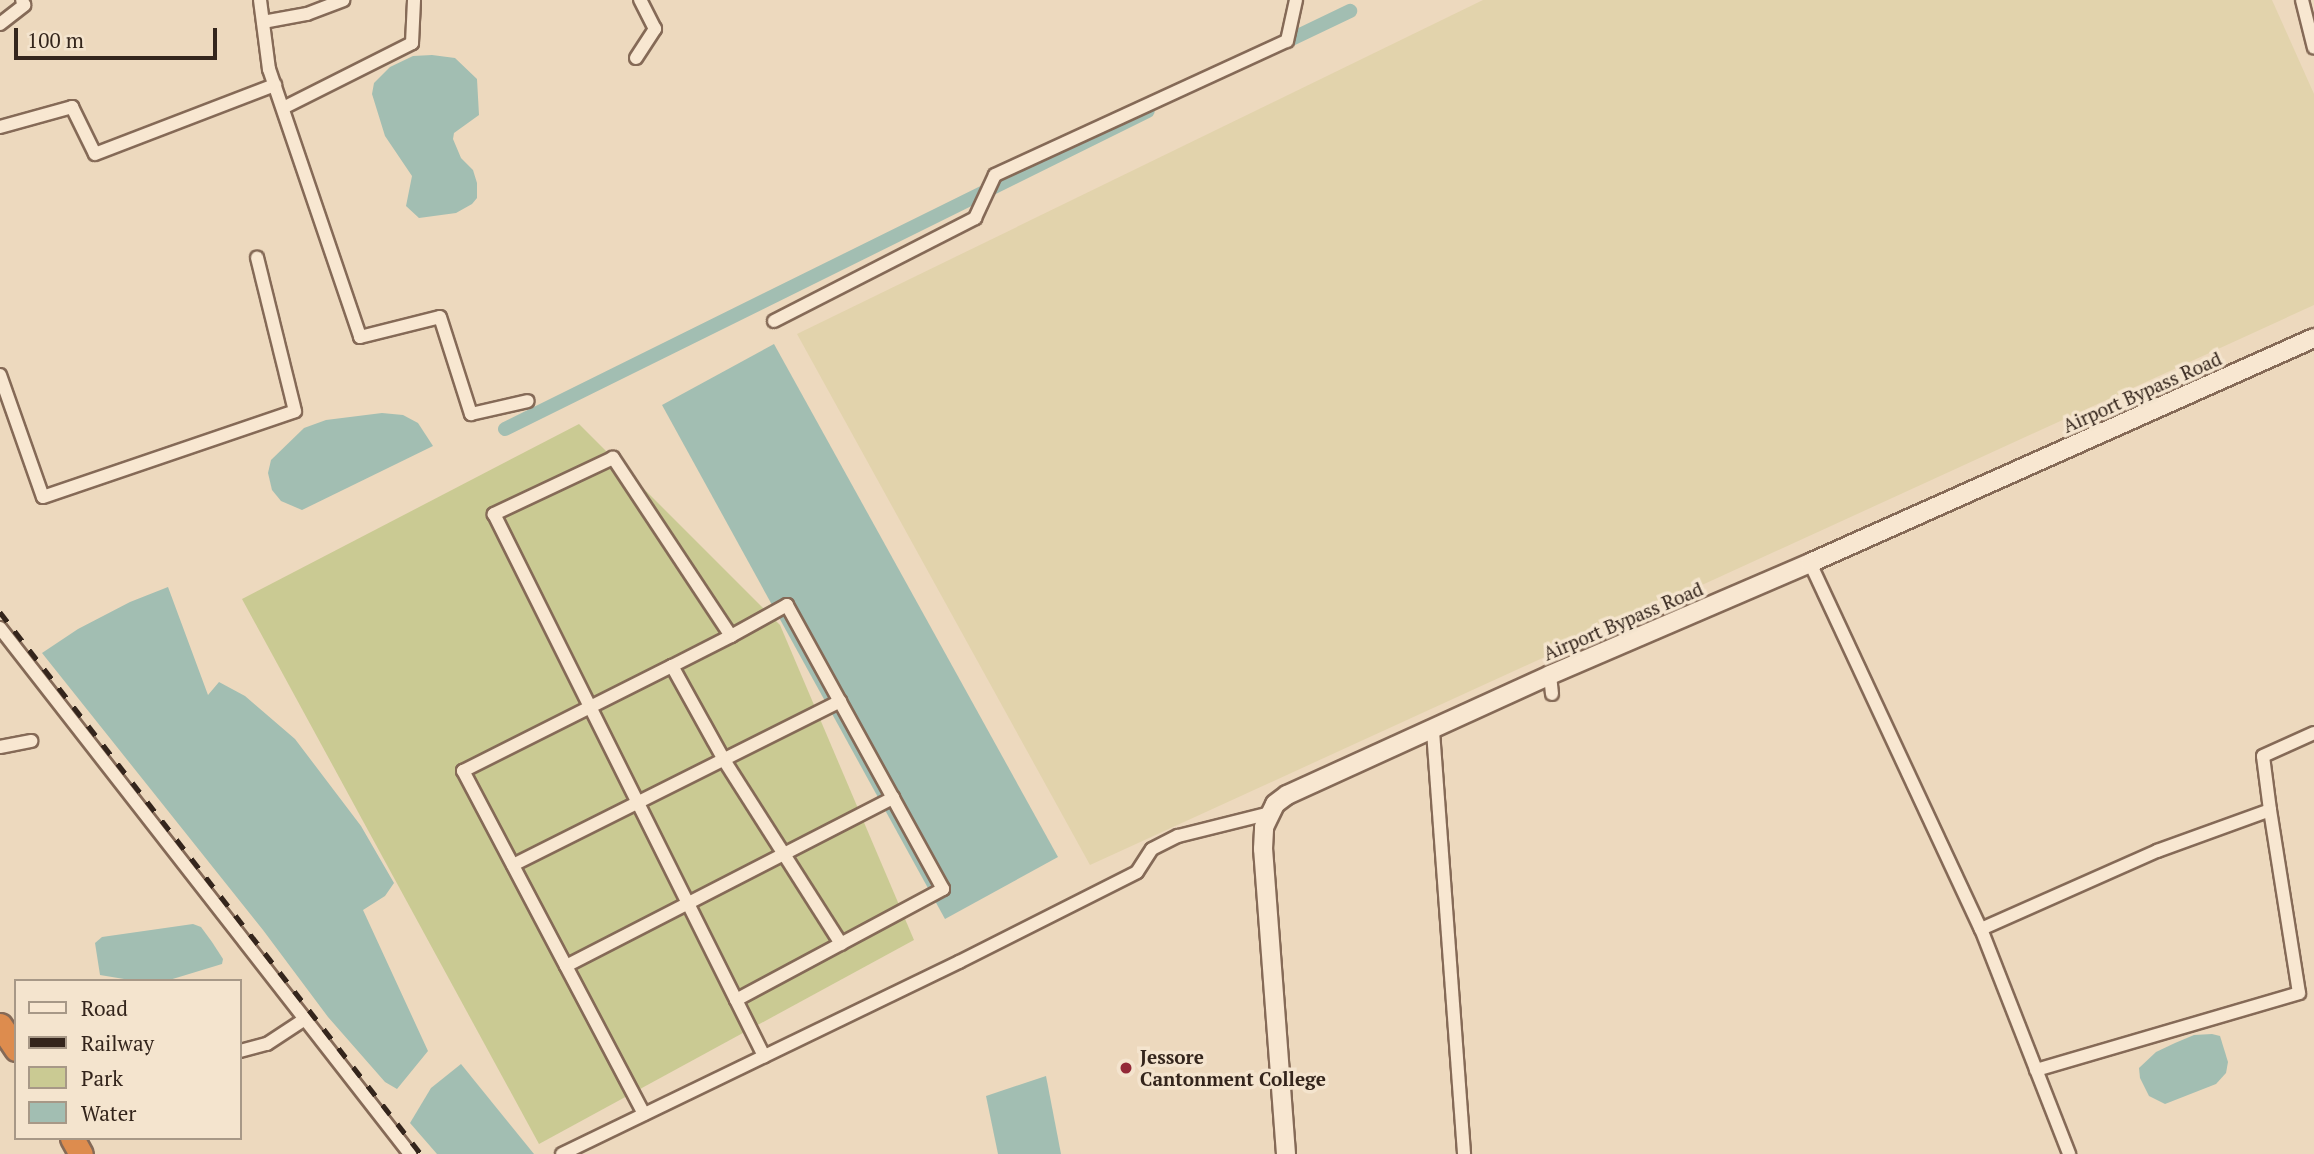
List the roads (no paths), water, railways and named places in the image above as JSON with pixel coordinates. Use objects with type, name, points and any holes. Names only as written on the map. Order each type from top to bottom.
[{"type":"street","points":[[0,24],[24,5],[22,0]]},
{"type":"street","points":[[260,0],[275,85],[360,337],[440,317],[471,414],[528,401]]},
{"type":"street","points":[[263,22],[307,13],[342,0]]},
{"type":"street","points":[[287,106],[412,43],[414,0]]},
{"type":"street","points":[[636,58],[654,29],[640,0]]},
{"type":"street","points":[[774,321],[975,218],[995,175],[1287,41],[1296,0]]},
{"type":"street","points":[[2302,0],[2314,48]]},
{"type":"street","points":[[0,127],[72,107],[95,154],[275,85]]},
{"type":"street","points":[[0,375],[43,497],[295,411],[257,258]]},
{"type":"street","name":"Airport Bypass Road","points":[[1270,813],[1287,795],[1433,731],[1550,675],[1810,563],[2314,338]]},
{"type":"street","points":[[731,636],[613,458],[494,514],[764,1056]]},
{"type":"street","points":[[1810,563],[1981,929],[2069,1154]]},
{"type":"street","points":[[644,1114],[463,771],[787,605],[943,889],[736,1000]]},
{"type":"street","points":[[0,628],[410,1154]]},
{"type":"street","points":[[672,666],[724,760],[841,944]]},
{"type":"street","points":[[1550,675],[1552,694]]},
{"type":"street","points":[[513,864],[840,701]]},
{"type":"street","points":[[1433,731],[1464,1154]]},
{"type":"street","points":[[2036,1070],[2300,993],[2263,756],[2314,733]]},
{"type":"street","points":[[0,747],[31,741]]},
{"type":"street","points":[[566,966],[893,798]]},
{"type":"street","points":[[1981,929],[2157,851],[2270,810]]},
{"type":"street","points":[[562,1154],[1137,872],[1152,849],[1178,836],[1270,813],[1263,849],[1286,1154]]},
{"type":"street","points":[[242,1050],[267,1044],[305,1019]]},
{"type":"water","points":[[413,56],[455,58],[477,79],[479,115],[454,133],[453,139],[461,158],[473,170],[477,183],[477,198],[456,213],[419,218],[406,206],[412,176],[385,136],[372,94],[374,83],[390,67]]},
{"type":"water","points":[[774,344],[1058,857],[945,919],[662,405]]},
{"type":"water","points":[[382,413],[403,415],[418,423],[433,446],[302,510],[281,501],[272,490],[268,473],[271,460],[304,428],[326,420]]},
{"type":"water","points":[[168,587],[208,695],[219,682],[245,696],[295,739],[361,826],[394,883],[385,896],[363,910],[428,1051],[397,1089],[385,1082],[328,1017],[263,930],[42,653],[78,629],[130,602]]},
{"type":"water","points":[[193,924],[201,927],[212,942],[223,959],[222,964],[173,979],[124,979],[100,975],[95,943],[102,937]]},
{"type":"water","points":[[2194,1035],[2220,1036],[2228,1062],[2226,1073],[2216,1084],[2165,1104],[2149,1096],[2140,1078],[2139,1068],[2156,1052],[2175,1043]]},
{"type":"water","points":[[461,1064],[534,1154],[437,1154],[410,1123],[431,1088]]},
{"type":"water","points":[[1046,1076],[1061,1154],[998,1154],[986,1096]]},
{"type":"waterway","points":[[1279,45],[1350,11]]},
{"type":"waterway","points":[[505,429],[1148,111]]},
{"type":"railway","points":[[0,612],[421,1154]]},
{"type":"place","name":"Jessore Cantonment College","points":[[1126,1068]]}]
